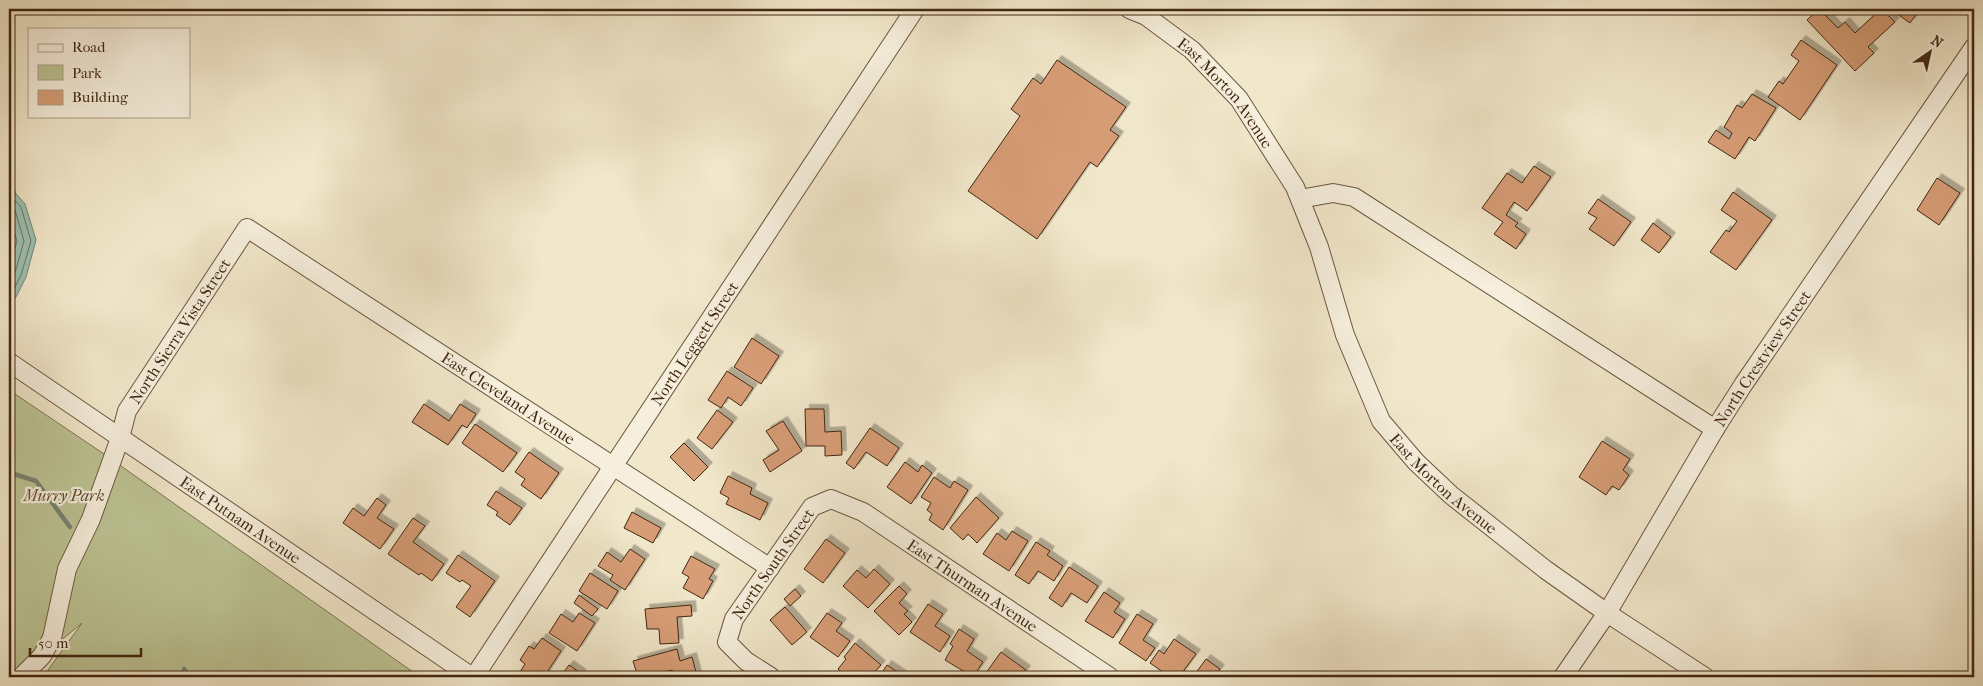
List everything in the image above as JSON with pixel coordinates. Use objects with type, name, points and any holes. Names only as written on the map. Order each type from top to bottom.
[{"type":"street","name":"North Leggett Street","points":[[473,677],[915,9]]},
{"type":"street","name":"East Morton Avenue","points":[[1129,9],[1146,16],[1192,50],[1239,99],[1295,187],[1319,247],[1346,335],[1381,421],[1416,462],[1451,495],[1546,570],[1607,613],[1705,677]]},
{"type":"street","name":"North Crestview Street","points":[[1563,677],[1607,613],[1715,429],[1743,385],[1974,47]]},
{"type":"street","points":[[1300,199],[1333,193],[1354,198],[1715,429]]},
{"type":"street","name":"East Cleveland Avenue","points":[[247,228],[770,568]]},
{"type":"street","name":"North Sierra Vista Street","points":[[21,677],[42,656],[52,638],[67,569],[91,519],[120,438],[127,411],[247,228]]},
{"type":"street","name":"East Putnam Avenue","points":[[9,362],[473,677]]},
{"type":"street","name":"North South Street","points":[[771,677],[746,661],[727,642],[734,619],[812,507],[831,499]]},
{"type":"street","name":"East Thurman Avenue","points":[[831,499],[863,512],[1110,677]]},
{"type":"green space","name":"Murry Park","points":[[9,390],[104,454],[420,677],[43,677],[82,623],[17,677],[9,677]]},
{"type":"water","points":[[9,181],[12,183],[16,194],[25,204],[36,240],[26,277],[9,307]]},
{"type":"building","points":[[1819,9],[1838,28],[1845,22],[1855,33],[1881,9],[1895,22],[1868,47],[1874,53],[1855,71],[1807,20]]},
{"type":"building","points":[[1890,9],[1920,9],[1910,23]]},
{"type":"building","points":[[1801,40],[1837,65],[1800,120],[1768,97],[1779,81],[1783,84],[1799,61],[1791,55]]},
{"type":"building","points":[[1057,60],[1126,107],[1110,130],[1119,136],[1097,167],[1090,162],[1037,239],[968,191],[1020,116],[1011,109],[1033,78],[1041,84]]},
{"type":"building","points":[[1752,94],[1776,108],[1755,141],[1749,137],[1735,159],[1708,142],[1716,130],[1729,139],[1732,133],[1724,127],[1737,105],[1742,108]]},
{"type":"building","points":[[1534,166],[1551,177],[1527,211],[1514,202],[1506,215],[1518,223],[1515,226],[1526,234],[1516,249],[1494,234],[1503,222],[1482,208],[1507,173],[1522,183]]},
{"type":"building","points":[[1937,178],[1960,193],[1939,225],[1917,210]]},
{"type":"building","points":[[1733,192],[1772,220],[1736,270],[1710,252],[1726,230],[1729,232],[1737,221],[1721,210]]},
{"type":"building","points":[[1598,199],[1631,222],[1614,246],[1589,229],[1597,218],[1588,213]]},
{"type":"building","points":[[1653,223],[1671,237],[1659,253],[1641,240]]},
{"type":"building","points":[[752,338],[779,356],[761,384],[734,367]]},
{"type":"building","points":[[727,371],[753,388],[741,406],[728,397],[721,408],[708,400]]},
{"type":"building","points":[[424,404],[449,421],[460,404],[476,414],[467,428],[462,425],[448,445],[412,422]]},
{"type":"building","points":[[805,409],[824,409],[825,432],[841,431],[842,455],[825,456],[825,446],[806,446]]},
{"type":"building","points":[[717,410],[733,422],[712,449],[697,438]]},
{"type":"building","points":[[783,421],[802,451],[770,472],[763,460],[779,450],[766,431]]},
{"type":"building","points":[[475,424],[517,453],[503,472],[462,443]]},
{"type":"building","points":[[870,428],[899,448],[887,466],[866,452],[854,469],[846,463]]},
{"type":"building","points":[[1602,441],[1630,459],[1623,470],[1629,475],[1619,490],[1612,486],[1606,495],[1579,477]]},
{"type":"building","points":[[684,443],[708,467],[694,481],[670,457]]},
{"type":"building","points":[[529,452],[559,473],[541,499],[521,485],[525,479],[515,472]]},
{"type":"building","points":[[905,462],[918,472],[922,465],[932,473],[911,504],[887,487]]},
{"type":"building","points":[[728,476],[752,488],[750,494],[768,503],[760,520],[726,504],[729,498],[720,493]]},
{"type":"building","points":[[934,477],[950,488],[954,481],[968,490],[943,530],[929,520],[932,514],[927,510],[931,503],[921,497]]},
{"type":"building","points":[[496,491],[522,508],[510,525],[496,515],[498,512],[487,505]]},
{"type":"building","points":[[976,497],[999,518],[977,543],[968,534],[963,540],[950,528]]},
{"type":"building","points":[[377,498],[386,505],[377,518],[394,529],[380,549],[343,523],[353,508],[364,516]]},
{"type":"building","points":[[632,512],[661,528],[653,543],[624,528]]},
{"type":"building","points":[[413,518],[425,526],[413,542],[444,564],[432,581],[421,573],[419,575],[388,554]]},
{"type":"building","points":[[1012,531],[1028,541],[1009,571],[983,554],[997,533],[1006,540]]},
{"type":"building","points":[[826,539],[845,553],[823,583],[804,569]]},
{"type":"building","points":[[1036,542],[1050,551],[1047,555],[1063,566],[1054,581],[1038,571],[1029,584],[1015,575]]},
{"type":"building","points":[[630,549],[645,559],[625,590],[610,580],[613,575],[598,566],[607,552],[621,562]]},
{"type":"building","points":[[458,555],[495,581],[470,617],[456,607],[471,586],[462,580],[460,582],[446,573]]},
{"type":"building","points":[[691,556],[715,569],[709,579],[713,581],[703,599],[683,588],[689,577],[682,573]]},
{"type":"building","points":[[1069,567],[1098,586],[1087,603],[1071,593],[1062,607],[1049,598]]},
{"type":"building","points":[[874,569],[890,584],[868,608],[843,586],[857,570],[866,578]]},
{"type":"building","points":[[590,573],[618,591],[607,609],[579,591]]},
{"type":"building","points":[[899,586],[907,594],[899,603],[908,611],[904,614],[912,622],[899,635],[874,611]]},
{"type":"building","points":[[795,589],[801,596],[790,606],[784,599]]},
{"type":"building","points":[[1104,592],[1120,603],[1114,612],[1125,619],[1113,638],[1085,621]]},
{"type":"building","points":[[579,595],[598,609],[592,616],[574,603]]},
{"type":"building","points":[[928,604],[943,614],[935,626],[950,636],[940,652],[910,632]]},
{"type":"building","points":[[691,605],[692,616],[677,617],[679,643],[660,644],[659,629],[647,629],[645,609]]},
{"type":"building","points":[[785,607],[807,632],[792,645],[770,620]]},
{"type":"building","points":[[579,613],[595,623],[577,651],[549,633],[561,614],[573,622]]},
{"type":"building","points":[[827,613],[842,623],[836,631],[850,641],[838,657],[810,637]]},
{"type":"building","points":[[1137,614],[1153,624],[1143,640],[1155,648],[1146,661],[1119,643]]},
{"type":"building","points":[[959,629],[974,639],[967,651],[983,662],[973,677],[945,660],[953,646],[950,644]]},
{"type":"building","points":[[542,638],[561,651],[544,677],[521,677],[518,675],[525,664],[520,660],[529,646],[534,649]]},
{"type":"building","points":[[1174,639],[1196,654],[1179,677],[1170,677],[1150,663],[1159,650],[1164,654]]},
{"type":"building","points":[[855,643],[881,665],[870,677],[865,677],[859,672],[854,677],[847,677],[838,669],[846,659],[844,657]]},
{"type":"building","points":[[677,649],[680,661],[692,657],[697,676],[675,677],[672,670],[647,677],[638,677],[633,661]]},
{"type":"building","points":[[1001,652],[1026,670],[1021,677],[983,677]]},
{"type":"building","points":[[1206,659],[1220,669],[1214,677],[1193,677]]},
{"type":"building","points":[[569,665],[582,674],[579,677],[560,677]]},
{"type":"building","points":[[887,665],[905,677],[879,677]]},
{"type":"waterway","points":[[9,469],[14,474],[36,481],[70,527]]},
{"type":"waterway","points":[[184,669],[190,677]]}]
